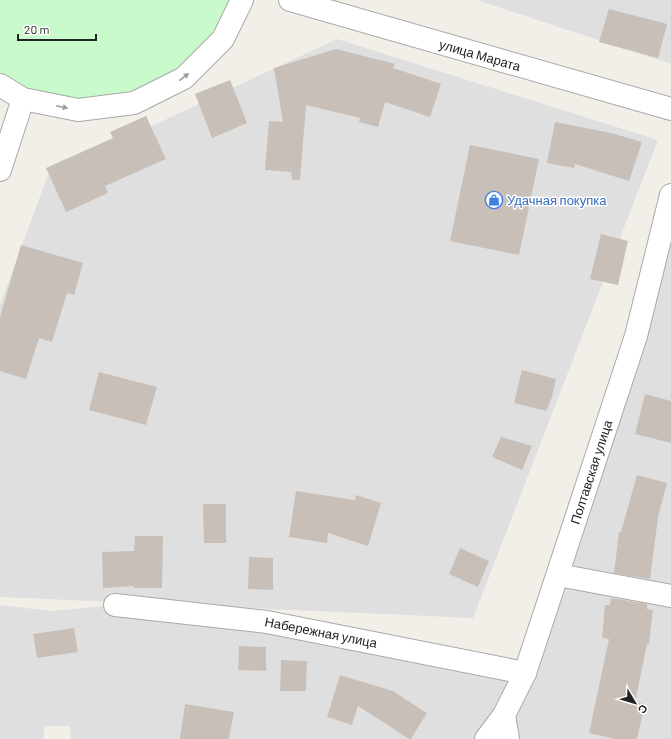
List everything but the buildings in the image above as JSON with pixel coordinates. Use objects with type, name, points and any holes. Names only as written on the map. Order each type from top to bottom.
[{"type":"street","points":[[0,85],[23,99],[78,110],[134,103],[184,78],[223,38],[242,0]]},
{"type":"street","name":"улица Марата","points":[[290,0],[671,109]]},
{"type":"street","points":[[0,170],[23,99]]},
{"type":"street","name":"Полтавская улица","points":[[486,739],[504,715],[525,673],[636,336],[671,195]]},
{"type":"street","points":[[558,575],[671,596]]},
{"type":"street","name":"Набережная улица","points":[[114,605],[267,622],[525,673]]},
{"type":"street","points":[[504,715],[508,739]]},
{"type":"shaded area","points":[[477,0],[671,0],[671,64]]},
{"type":"shaded area","points":[[337,39],[658,140],[473,618],[0,597],[0,305],[48,175]]},
{"type":"shaded area","points":[[671,195],[671,739],[637,739],[645,704],[598,693],[589,733],[614,739],[411,739],[427,713],[390,689],[373,716],[409,739],[229,739],[234,712],[186,704],[180,739],[71,739],[70,726],[44,726],[44,739],[0,739],[0,605],[51,611],[115,605],[525,673]],"holes":[[[606,605],[653,610],[649,644],[602,638]],[[74,628],[77,652],[37,658],[33,634]],[[239,646],[266,647],[266,671],[238,670]],[[281,660],[307,661],[306,691],[280,690]],[[340,675],[365,683],[352,725],[327,717]]]},
{"type":"green space","points":[[0,0],[242,0],[184,78],[78,110],[0,85]]},
{"type":"place","name":"Удачная покупка","points":[[494,200]]}]
